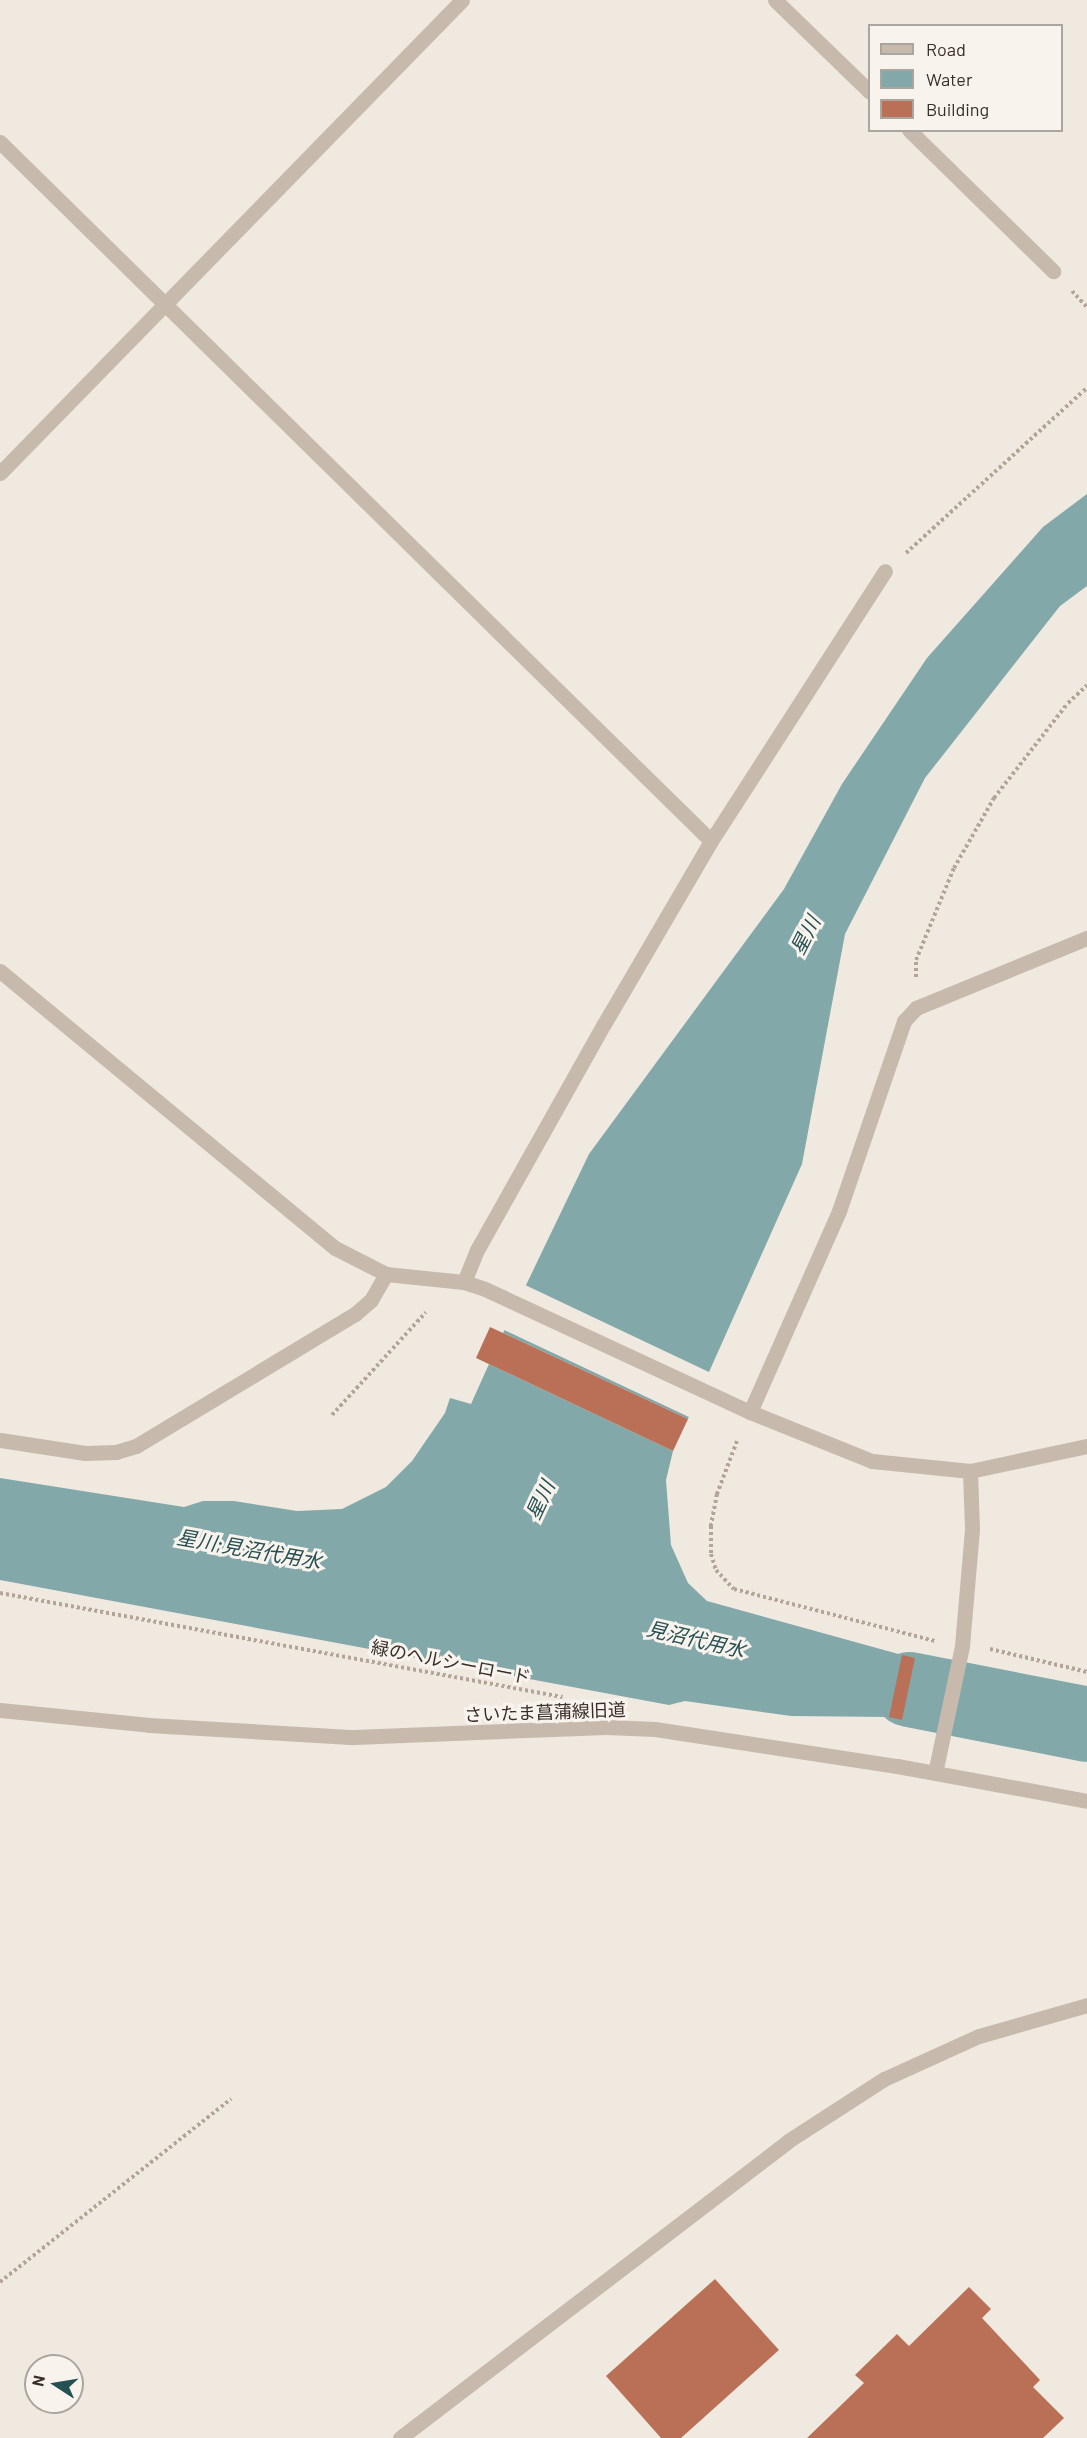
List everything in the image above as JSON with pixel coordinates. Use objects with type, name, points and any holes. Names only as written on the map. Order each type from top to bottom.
[{"type":"street","points":[[0,473],[462,0]]},
{"type":"street","points":[[775,0],[868,90]]},
{"type":"street","points":[[911,132],[1053,271]]},
{"type":"street","points":[[0,142],[711,842]]},
{"type":"street","points":[[464,1282],[477,1250],[604,1024],[711,842],[885,571]]},
{"type":"street","points":[[750,1412],[840,1211],[904,1021],[916,1008],[1087,938]]},
{"type":"street","points":[[0,970],[335,1248],[386,1274],[464,1282],[485,1289],[750,1412],[872,1461],[970,1471],[1087,1446]]},
{"type":"street","points":[[0,1440],[85,1453],[116,1452],[136,1446],[355,1314],[370,1300],[386,1274]]},
{"type":"street","points":[[935,1773],[958,1665],[972,1529],[970,1471]]},
{"type":"street","name":"さいたま菖蒲線旧道","points":[[0,1710],[150,1725],[354,1737],[606,1727],[655,1729],[935,1773],[1087,1800]]},
{"type":"street","points":[[400,2438],[788,2141],[884,2079],[979,2036],[1087,2005]]},
{"type":"path","points":[[885,571],[1087,388]]},
{"type":"path","points":[[916,1008],[916,960],[954,868],[994,798],[1020,762],[1087,685]]},
{"type":"path","points":[[332,1414],[426,1312]]},
{"type":"path","points":[[737,1441],[717,1494],[711,1526],[711,1554],[716,1570],[734,1589],[935,1641]]},
{"type":"path","name":"緑のヘルシーロード","points":[[0,1593],[570,1699]]},
{"type":"path","points":[[986,1648],[1087,1672]]},
{"type":"path","points":[[0,2282],[231,2099]]},
{"type":"water","name":"星川","points":[[1087,494],[1087,586],[1060,606],[925,778],[845,934],[802,1164],[688,1419],[503,1333],[589,1154],[784,889],[842,784],[927,658],[1043,527]]},
{"type":"water","points":[[489,1364],[673,1451],[666,1480],[671,1545],[688,1583],[707,1601],[902,1655],[889,1717],[791,1716],[685,1701],[669,1705],[0,1580],[0,1478],[184,1507],[203,1501],[234,1501],[297,1511],[342,1509],[386,1487],[412,1461],[445,1413],[450,1398],[471,1404]]},
{"type":"pier","points":[[523,1284],[711,1373],[691,1418],[502,1329]]},
{"type":"building","points":[[490,1327],[688,1419],[673,1451],[476,1358]]},
{"type":"building","points":[[902,1655],[915,1658],[902,1720],[889,1717]]},
{"type":"building","points":[[715,2279],[779,2350],[681,2438],[661,2438],[606,2376]]},
{"type":"building","points":[[969,2287],[991,2309],[982,2318],[1040,2380],[1033,2387],[1064,2418],[1043,2438],[807,2438],[864,2383],[855,2375],[897,2334],[909,2346]]},
{"type":"waterway","name":"見沼代用水","points":[[909,1689],[1087,1724]]},
{"type":"water label","name":"星川;見沼代用水","points":[[249,1549]]}]
